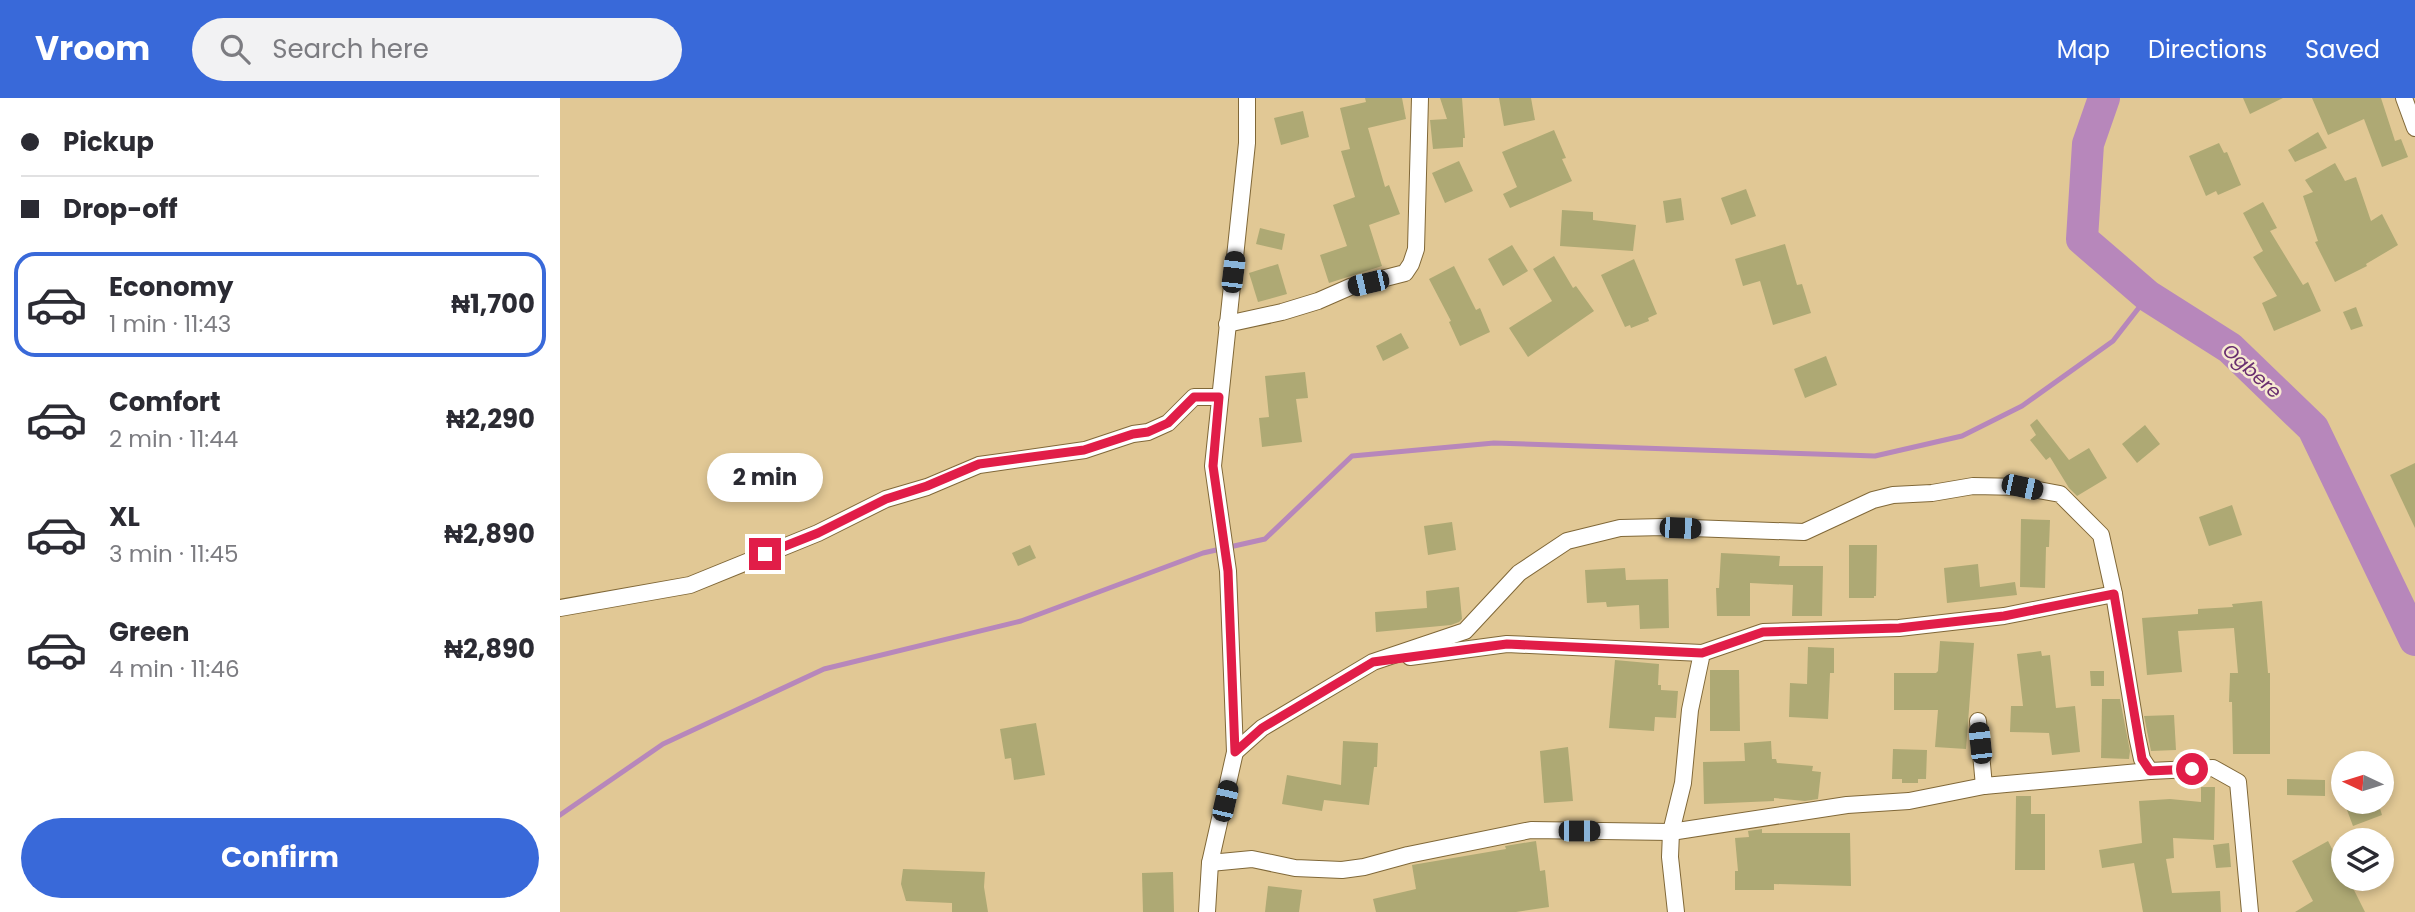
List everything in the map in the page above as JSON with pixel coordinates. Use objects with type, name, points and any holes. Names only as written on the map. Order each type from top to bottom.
[{"type":"street","points":[[1207,912],[1210,863],[1235,752],[1228,571],[1213,466],[1247,143],[1247,98]]},
{"type":"street","points":[[1227,324],[1294,308],[1350,287],[1405,273],[1416,249],[1420,98]]},
{"type":"street","points":[[2404,98],[2415,128]]},
{"type":"street","points":[[560,608],[690,585],[818,533],[886,499],[927,486],[979,464],[1084,450],[1133,434],[1148,432],[1168,423],[1194,397],[1219,397]]},
{"type":"street","points":[[1235,752],[1262,728],[1373,662],[1465,631],[1519,573],[1567,541],[1620,528],[1804,532],[1873,500],[1893,495],[1932,493],[1973,486],[2022,487],[2060,495],[2101,535],[2114,594],[2137,736],[2142,759],[2150,771]]},
{"type":"street","points":[[1373,662],[1507,644],[1702,653],[1763,632],[1899,628],[2004,616],[2114,594]]},
{"type":"street","points":[[1676,912],[1670,857],[1671,832],[1683,783],[1690,710],[1702,653]]},
{"type":"street","points":[[1978,721],[1984,786]]},
{"type":"street","points":[[1210,863],[1252,859],[1295,868],[1342,870],[1531,831],[1671,832],[1847,805],[1909,801],[1984,786],[2213,768],[2238,782],[2250,912]]},
{"type":"building","points":[[1365,98],[1402,98],[1406,119],[1368,128],[1385,187],[1389,185],[1400,214],[1369,225],[1382,266],[1329,283],[1320,255],[1347,246],[1333,205],[1355,197],[1341,151],[1350,149],[1340,108],[1366,102]]},
{"type":"building","points":[[1440,98],[1462,98],[1465,138],[1463,147],[1433,149],[1430,120],[1447,119]]},
{"type":"building","points":[[1499,98],[1531,98],[1535,120],[1504,126]]},
{"type":"building","points":[[2243,98],[2283,98],[2250,114]]},
{"type":"building","points":[[2312,98],[2381,98],[2395,141],[2401,139],[2408,157],[2382,167],[2364,119],[2328,135]]},
{"type":"building","points":[[1303,111],[1309,137],[1281,145],[1274,118]]},
{"type":"building","points":[[1554,130],[1566,158],[1562,159],[1572,181],[1510,208],[1503,194],[1517,187],[1502,152]]},
{"type":"building","points":[[2318,132],[2327,148],[2295,162],[2288,150]]},
{"type":"building","points":[[2219,143],[2224,153],[2227,152],[2241,185],[2218,195],[2216,191],[2206,196],[2189,156]]},
{"type":"building","points":[[1459,161],[1473,191],[1445,203],[1432,173]]},
{"type":"building","points":[[2335,163],[2345,181],[2356,177],[2371,221],[2382,214],[2398,245],[2366,264],[2367,266],[2335,282],[2315,242],[2318,241],[2303,196],[2313,192],[2305,180]]},
{"type":"building","points":[[1746,189],[1756,216],[1731,225],[1721,198]]},
{"type":"building","points":[[1681,198],[1684,220],[1666,223],[1663,201]]},
{"type":"building","points":[[2263,202],[2277,228],[2270,231],[2303,285],[2308,282],[2321,311],[2274,331],[2262,303],[2277,296],[2253,257],[2263,251],[2243,213]]},
{"type":"building","points":[[1562,210],[1593,212],[1593,220],[1636,225],[1633,251],[1560,246]]},
{"type":"building","points":[[1260,228],[1285,234],[1282,250],[1256,244]]},
{"type":"building","points":[[1785,244],[1797,285],[1802,284],[1811,313],[1773,325],[1760,281],[1743,286],[1735,259]]},
{"type":"building","points":[[1512,245],[1528,271],[1503,286],[1488,259]]},
{"type":"building","points":[[1554,256],[1573,288],[1576,286],[1594,311],[1528,357],[1509,328],[1552,301],[1533,269]]},
{"type":"building","points":[[1634,259],[1657,314],[1648,318],[1649,321],[1631,328],[1630,325],[1625,327],[1601,275]]},
{"type":"building","points":[[1278,264],[1287,294],[1258,302],[1249,273]]},
{"type":"building","points":[[1454,266],[1476,310],[1480,308],[1490,332],[1460,346],[1449,322],[1451,321],[1429,279]]},
{"type":"building","points":[[2356,307],[2363,326],[2351,330],[2343,312]]},
{"type":"building","points":[[1401,333],[1409,348],[1383,361],[1376,346]]},
{"type":"building","points":[[1826,356],[1837,385],[1805,398],[1794,369]]},
{"type":"building","points":[[1305,372],[1308,398],[1296,399],[1302,442],[1262,447],[1259,418],[1269,417],[1265,376]]},
{"type":"building","points":[[2037,419],[2069,460],[2089,448],[2107,478],[2077,496],[2050,457],[2046,460],[2030,440],[2036,435],[2030,425]]},
{"type":"building","points":[[2145,425],[2160,444],[2137,463],[2122,444]]},
{"type":"building","points":[[2415,463],[2415,528],[2390,475]]},
{"type":"building","points":[[2232,505],[2242,535],[2209,546],[2199,517]]},
{"type":"building","points":[[2021,519],[2050,520],[2045,588],[2020,587]]},
{"type":"building","points":[[1452,522],[1456,550],[1428,555],[1424,526]]},
{"type":"building","points":[[1030,545],[1036,558],[1018,566],[1012,553]]},
{"type":"building","points":[[1849,545],[1877,545],[1874,598],[1849,598]]},
{"type":"building","points":[[1721,553],[1780,556],[1779,566],[1823,566],[1822,616],[1792,616],[1793,585],[1750,583],[1750,616],[1717,616],[1716,588],[1719,588]]},
{"type":"building","points":[[1978,564],[1980,587],[2015,582],[2017,595],[1947,603],[1944,568]]},
{"type":"building","points":[[1625,568],[1626,580],[1668,579],[1669,628],[1640,629],[1639,605],[1607,607],[1606,602],[1587,603],[1585,570]]},
{"type":"building","points":[[1459,587],[1462,619],[1459,622],[1376,632],[1375,612],[1427,608],[1426,591]]},
{"type":"building","points":[[2262,601],[2270,673],[2270,754],[2233,754],[2232,702],[2229,702],[2230,673],[2238,673],[2234,628],[2178,631],[2182,672],[2147,675],[2142,618],[2198,614],[2198,609],[2233,607],[2232,604]]},
{"type":"building","points":[[1940,641],[1974,643],[1966,749],[1935,747],[1938,710],[1894,710],[1894,673],[1936,673]]},
{"type":"building","points":[[1808,647],[1834,648],[1834,673],[1830,673],[1828,719],[1789,717],[1790,683],[1807,684]]},
{"type":"building","points":[[2041,651],[2042,656],[2050,655],[2056,708],[2075,706],[2080,752],[2052,755],[2049,733],[2010,732],[2011,706],[2023,706],[2017,654]]},
{"type":"building","points":[[1615,660],[1659,664],[1658,685],[1661,685],[1661,690],[1678,691],[1676,718],[1655,717],[1654,731],[1609,728]]},
{"type":"building","points":[[1710,670],[1739,670],[1740,731],[1710,731]]},
{"type":"building","points":[[2090,671],[2104,671],[2104,686],[2091,686]]},
{"type":"building","points":[[2102,699],[2120,699],[2130,751],[2129,759],[2101,758]]},
{"type":"building","points":[[2174,715],[2176,750],[2151,751],[2144,716]]},
{"type":"building","points":[[1036,723],[1045,775],[1014,780],[1011,758],[1005,759],[1000,729]]},
{"type":"building","points":[[1343,741],[1378,743],[1377,767],[1374,767],[1369,805],[1324,800],[1322,811],[1282,804],[1287,775],[1341,785]]},
{"type":"building","points":[[1771,741],[1772,759],[1776,759],[1777,763],[1813,766],[1812,771],[1821,772],[1818,799],[1805,801],[1774,798],[1774,801],[1704,804],[1703,762],[1745,761],[1744,743]]},
{"type":"building","points":[[1568,747],[1573,801],[1544,803],[1540,751]]},
{"type":"building","points":[[1893,749],[1927,750],[1926,779],[1918,779],[1918,783],[1902,783],[1902,779],[1892,779]]},
{"type":"building","points":[[2287,779],[2325,780],[2325,796],[2287,795]]},
{"type":"building","points":[[2201,787],[2215,787],[2214,840],[2173,838],[2174,858],[2166,859],[2172,893],[2220,891],[2221,912],[2143,912],[2134,863],[2102,868],[2099,850],[2142,843],[2139,801],[2170,799],[2201,802]]},
{"type":"building","points":[[2016,796],[2031,796],[2031,814],[2045,814],[2045,870],[2015,870]]},
{"type":"building","points":[[2348,814],[2382,814],[2382,815],[2353,826]]},
{"type":"building","points":[[1762,829],[1762,833],[1850,833],[1851,886],[1774,884],[1774,890],[1735,890],[1735,871],[1738,871],[1735,838],[1749,837],[1748,831]]},
{"type":"building","points":[[1536,841],[1540,871],[1545,870],[1549,907],[1516,912],[1376,912],[1373,899],[1416,889],[1412,865],[1506,849],[1505,846]]},
{"type":"building","points":[[2328,841],[2331,847],[2331,891],[2354,891],[2365,912],[2295,912],[2313,901],[2292,861]]},
{"type":"building","points":[[2229,843],[2231,867],[2216,868],[2213,845]]},
{"type":"building","points":[[903,869],[985,872],[984,887],[988,912],[952,912],[952,903],[906,901],[901,884]]},
{"type":"building","points":[[1173,872],[1174,912],[1143,912],[1142,873]]},
{"type":"building","points":[[1268,886],[1302,890],[1299,912],[1265,912]]},
{"type":"waterway","name":"Ogbere","points":[[2104,98],[2088,144],[2082,239],[2148,296],[2230,348],[2313,428],[2415,640]]},
{"type":"waterway","points":[[560,815],[663,744],[824,669],[1021,621],[1203,553],[1265,539],[1352,456],[1494,443],[1875,456],[1962,436],[2022,406],[2113,341],[2148,296]]},
{"type":"route","points":[[765,554],[818,533],[886,499],[927,486],[979,464],[1084,450],[1133,434],[1148,432],[1168,423],[1194,397],[1219,397],[1213,466],[1228,571],[1235,752],[1262,728],[1373,662],[1507,644],[1702,653],[1763,632],[1899,628],[2004,616],[2114,594],[2142,759],[2150,771],[2192,769]]}]
